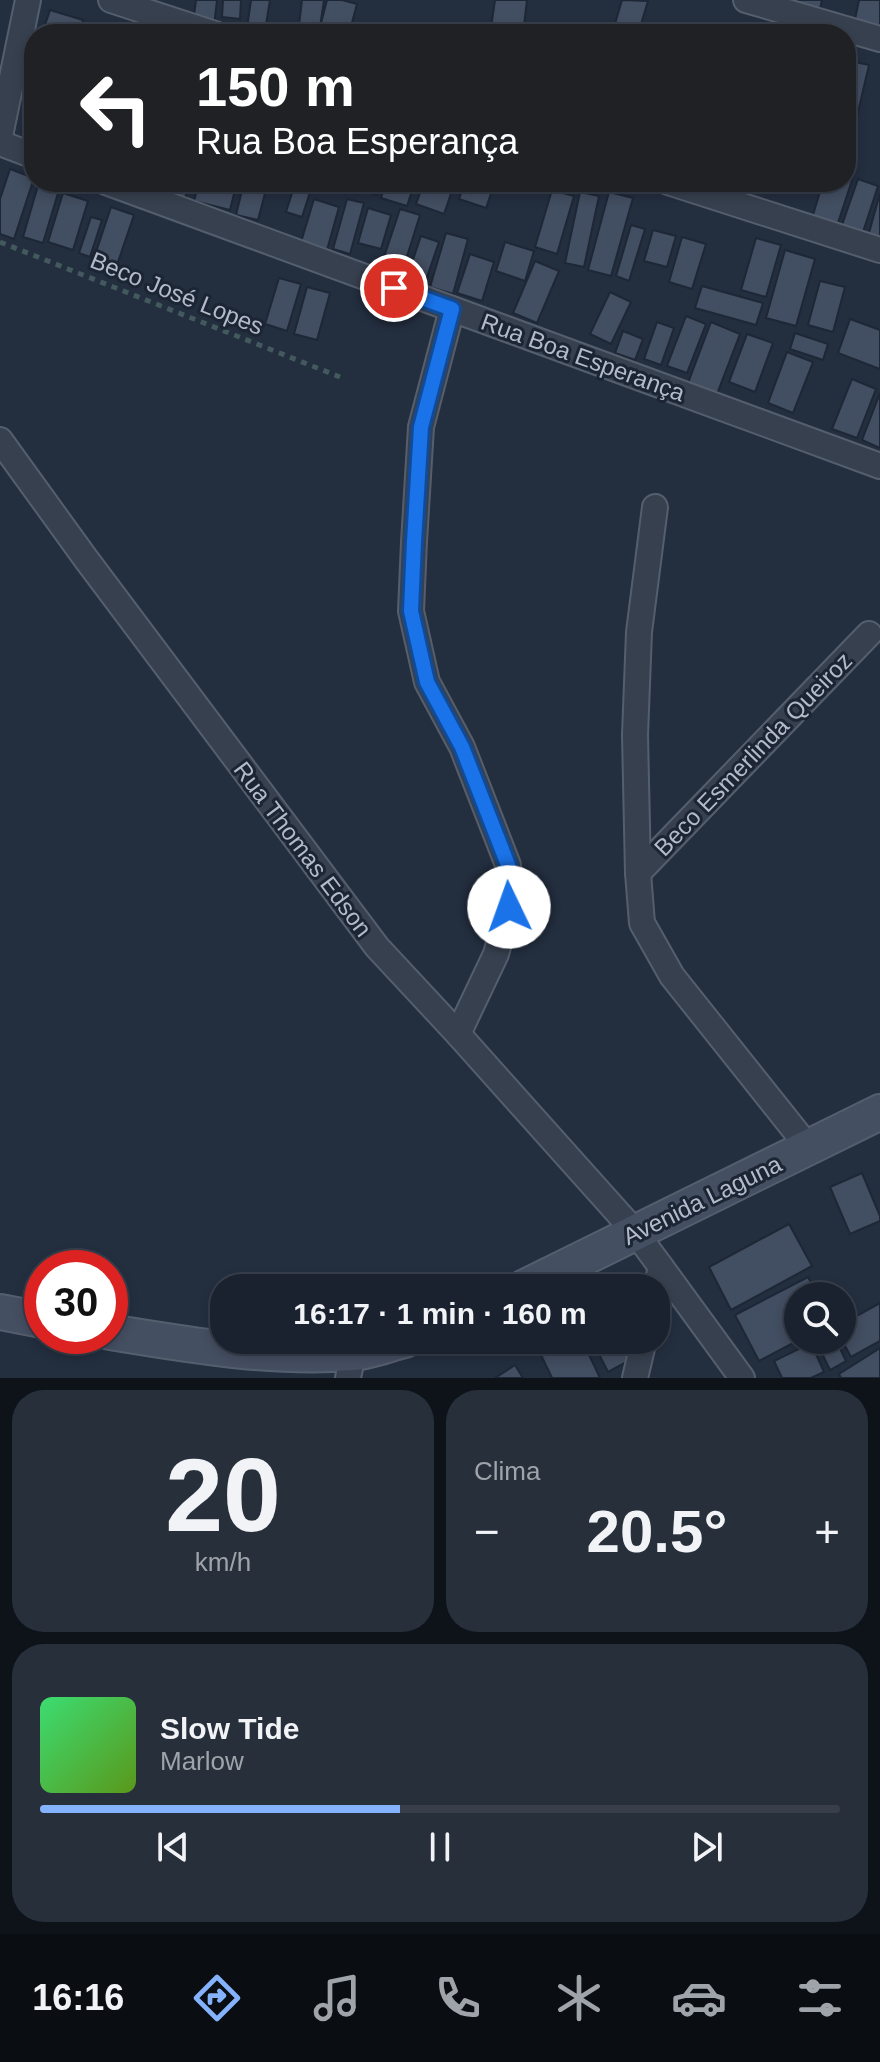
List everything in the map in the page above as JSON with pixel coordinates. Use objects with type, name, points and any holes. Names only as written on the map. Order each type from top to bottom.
[{"type":"main road","name":"Avenida Laguna","points":[[552,1274],[880,1112]]},
{"type":"main road","points":[[0,1312],[24,1317]]},
{"type":"main road","points":[[128,1335],[351,1366],[376,1354]]},
{"type":"street","points":[[0,136],[4,103],[28,0]]},
{"type":"street","points":[[111,0],[184,24]]},
{"type":"street","points":[[746,0],[828,24]]},
{"type":"street","points":[[856,32],[880,39]]},
{"type":"street","points":[[0,143],[24,152]]},
{"type":"street","name":"Rua Boa Esperança","points":[[133,192],[880,466]]},
{"type":"street","points":[[699,192],[880,250]]},
{"type":"street","points":[[452,309],[421,427],[411,611],[427,682],[462,747],[508,865],[509,907],[496,954],[458,1034]]},
{"type":"street","name":"Rua Thomas Edson","points":[[0,440],[377,947],[636,1233],[656,1274]]},
{"type":"street","name":"Beco Esmerlinda Queiroz","points":[[655,507],[639,632],[635,735],[642,923],[672,976],[809,1148]]},
{"type":"street","name":"Beco Esmerlinda Queiroz","points":[[638,873],[869,634]]},
{"type":"street","points":[[670,1292],[742,1378]]},
{"type":"street","points":[[635,1378],[641,1354]]},
{"type":"path","name":"Beco José Lopes","points":[[0,242],[340,377]]},
{"type":"building","points":[[196,0],[217,0],[214,24],[193,23]]},
{"type":"building","points":[[223,0],[241,0],[240,19],[222,17]]},
{"type":"building","points":[[251,0],[270,0],[266,24],[248,24]]},
{"type":"building","points":[[302,0],[324,0],[320,24],[299,24]]},
{"type":"building","points":[[327,0],[357,4],[352,24],[321,24]]},
{"type":"building","points":[[495,0],[527,0],[524,24],[491,24]]},
{"type":"building","points":[[622,0],[648,1],[641,24],[615,24]]},
{"type":"building","points":[[794,0],[822,0],[820,9]]},
{"type":"building","points":[[859,0],[880,0],[880,30],[854,24]]},
{"type":"building","points":[[50,10],[83,20],[82,24],[45,24]]},
{"type":"building","points":[[856,62],[869,65],[856,121]]},
{"type":"building","points":[[10,169],[24,174],[24,192],[29,192],[14,239],[0,234],[0,199]]},
{"type":"building","points":[[858,179],[878,186],[863,232],[842,225]]},
{"type":"building","points":[[36,192],[58,192],[43,243],[23,237]]},
{"type":"building","points":[[164,192],[187,192],[185,199]]},
{"type":"building","points":[[196,192],[234,192],[230,210],[194,201]]},
{"type":"building","points":[[242,192],[265,192],[258,220],[236,215]]},
{"type":"building","points":[[292,192],[310,192],[302,217],[286,212]]},
{"type":"building","points":[[383,192],[412,192],[407,206],[381,198]]},
{"type":"building","points":[[420,192],[452,192],[444,214],[416,204]]},
{"type":"building","points":[[461,192],[492,192],[486,208],[459,199]]},
{"type":"building","points":[[551,192],[574,196],[557,254],[535,247]]},
{"type":"building","points":[[580,192],[599,196],[584,267],[565,263]]},
{"type":"building","points":[[609,192],[633,198],[611,276],[588,270]]},
{"type":"building","points":[[820,192],[848,192],[837,226],[812,218]]},
{"type":"building","points":[[63,193],[88,201],[73,250],[48,242]]},
{"type":"building","points":[[880,193],[880,237],[869,233]]},
{"type":"building","points":[[314,199],[339,207],[327,250],[301,242]]},
{"type":"building","points":[[347,199],[364,203],[350,254],[333,249]]},
{"type":"building","points":[[111,207],[134,215],[117,265],[94,258]]},
{"type":"building","points":[[368,208],[391,215],[381,249],[358,243]]},
{"type":"building","points":[[400,209],[420,215],[403,269],[382,263]]},
{"type":"building","points":[[91,217],[102,220],[90,257],[79,253]]},
{"type":"building","points":[[631,225],[645,229],[629,281],[616,276]]},
{"type":"building","points":[[653,230],[676,236],[667,267],[644,261]]},
{"type":"building","points":[[446,233],[468,239],[453,294],[430,287]]},
{"type":"building","points":[[421,236],[439,242],[426,280],[408,274]]},
{"type":"building","points":[[682,237],[706,244],[692,289],[669,282]]},
{"type":"building","points":[[756,238],[781,245],[766,297],[741,290]]},
{"type":"building","points":[[505,242],[534,251],[525,281],[496,271]]},
{"type":"building","points":[[785,250],[815,259],[796,326],[766,318]]},
{"type":"building","points":[[470,254],[494,262],[482,301],[457,293]]},
{"type":"building","points":[[535,261],[559,271],[537,323],[513,313]]},
{"type":"building","points":[[279,278],[301,284],[287,331],[265,324]]},
{"type":"building","points":[[820,281],[845,287],[833,332],[808,325]]},
{"type":"building","points":[[702,286],[763,303],[756,325],[695,308]]},
{"type":"building","points":[[307,287],[330,293],[317,340],[294,334]]},
{"type":"building","points":[[610,292],[631,302],[611,344],[590,334]]},
{"type":"building","points":[[686,316],[706,324],[687,373],[667,366]]},
{"type":"building","points":[[850,319],[880,330],[880,369],[838,353]]},
{"type":"building","points":[[657,322],[674,328],[661,365],[644,359]]},
{"type":"building","points":[[711,322],[740,334],[717,394],[688,383]]},
{"type":"building","points":[[623,331],[643,339],[635,360],[615,353]]},
{"type":"building","points":[[795,333],[828,344],[823,360],[790,349]]},
{"type":"building","points":[[747,334],[773,343],[755,392],[729,382]]},
{"type":"building","points":[[787,352],[813,362],[793,413],[768,403]]},
{"type":"building","points":[[852,379],[876,389],[857,438],[832,429]]},
{"type":"building","points":[[880,393],[880,448],[862,440]]},
{"type":"building","points":[[862,1173],[880,1221],[850,1234],[830,1187]]},
{"type":"building","points":[[789,1224],[812,1266],[731,1310],[709,1267]]},
{"type":"building","points":[[784,1289],[784,1348],[759,1361],[735,1315]]},
{"type":"building","points":[[880,1303],[880,1341],[851,1357],[849,1354],[856,1354],[856,1316]]},
{"type":"building","points":[[880,1348],[880,1378],[841,1378],[839,1374]]},
{"type":"building","points":[[541,1354],[589,1354],[600,1378],[552,1378]]},
{"type":"building","points":[[599,1354],[632,1354],[634,1358],[608,1372]]},
{"type":"building","points":[[788,1354],[816,1354],[824,1372],[811,1378],[782,1378],[774,1361]]},
{"type":"building","points":[[822,1354],[843,1354],[846,1361],[830,1370]]},
{"type":"building","points":[[515,1365],[523,1378],[495,1378]]},
{"type":"route","points":[[394,288],[452,309],[421,427],[411,611],[427,682],[462,747],[508,865],[509,907]]}]
